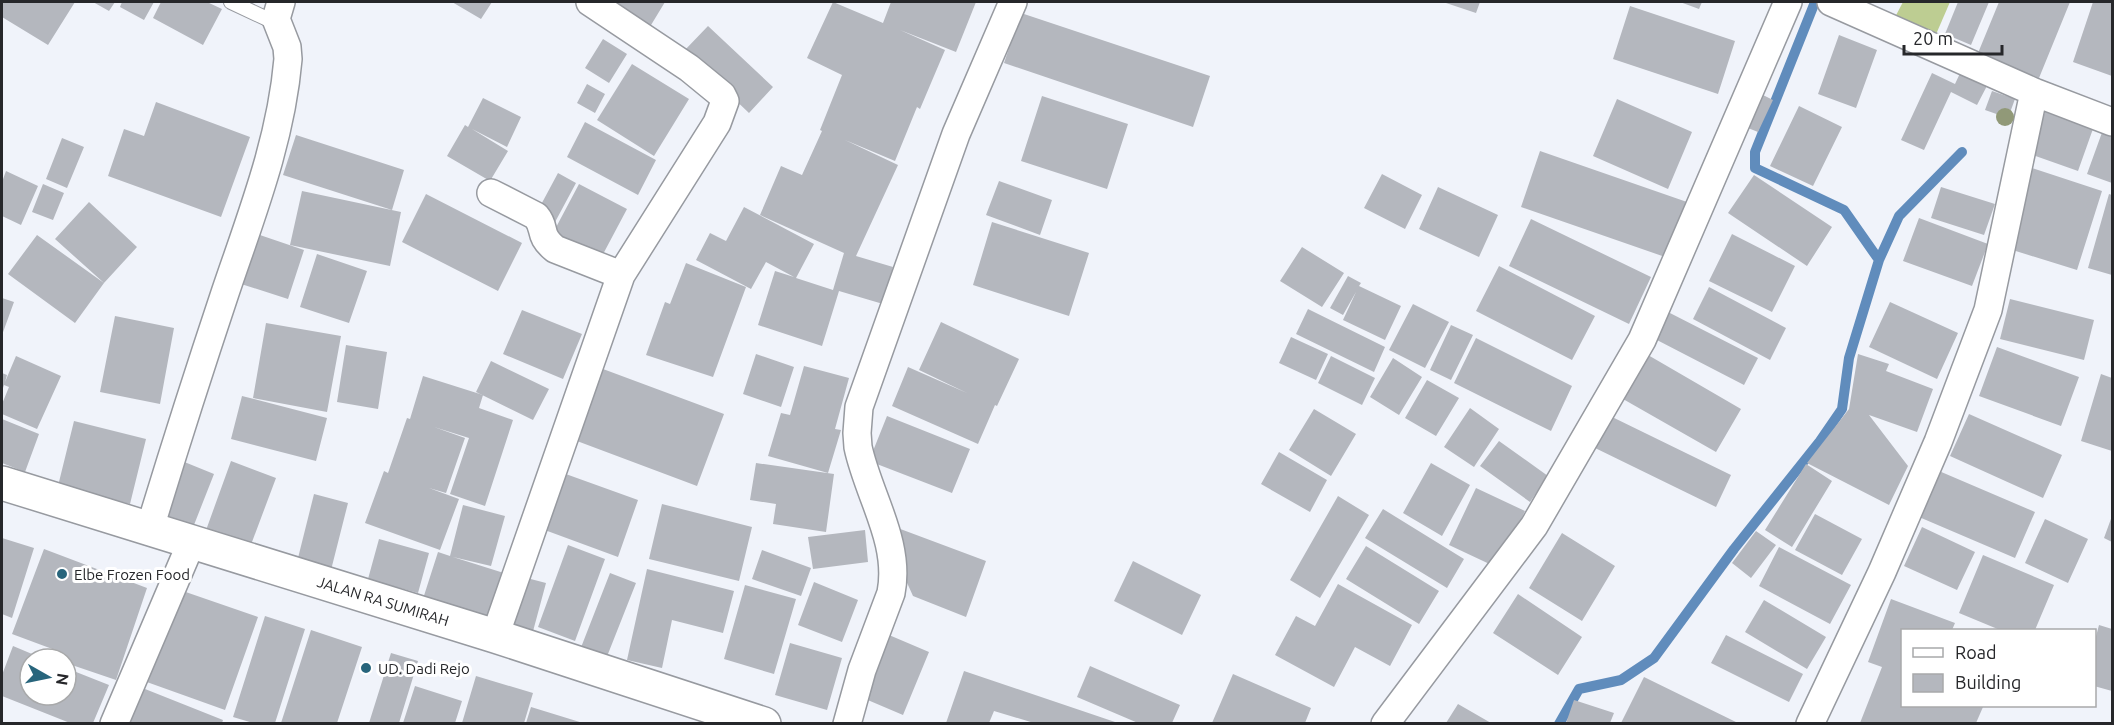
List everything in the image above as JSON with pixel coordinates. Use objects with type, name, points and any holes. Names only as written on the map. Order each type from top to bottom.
[{"type":"main road","name":"JALAN RA SUMIRAH","points":[[2,483],[495,636],[764,723]]},
{"type":"street","points":[[495,636],[621,275],[717,123],[724,101],[722,95],[689,68],[590,2]]},
{"type":"street","points":[[846,723],[862,670],[891,593],[893,580],[891,549],[858,447],[859,407],[956,134],[1013,2]]},
{"type":"street","points":[[1385,723],[1534,526],[1642,340],[1788,2]]},
{"type":"street","points":[[1831,2],[2034,92],[2112,122]]},
{"type":"street","points":[[150,528],[277,136],[288,59],[279,12]]},
{"type":"street","points":[[1810,723],[1882,572],[1938,442],[1988,310],[2034,92]]},
{"type":"street","points":[[491,193],[536,216],[541,222],[542,235],[555,249],[621,275]]},
{"type":"street","points":[[114,723],[192,541]]},
{"type":"lane","points":[[231,2],[279,12]]},
{"type":"green space","points":[[1903,2],[1950,2],[1934,39],[1893,21]]},
{"type":"building","points":[[2,2],[75,2],[48,45],[2,17]]},
{"type":"building","points":[[93,2],[115,2],[109,11]]},
{"type":"building","points":[[122,2],[154,2],[144,20],[120,7]]},
{"type":"building","points":[[161,2],[207,2],[222,9],[203,45],[153,18]]},
{"type":"building","points":[[452,2],[492,2],[481,19]]},
{"type":"building","points":[[600,2],[665,2],[648,30]]},
{"type":"building","points":[[833,2],[883,23],[891,2],[976,2],[956,52],[900,30],[945,50],[920,109],[917,107],[895,161],[845,140],[898,165],[856,256],[893,267],[883,304],[839,291],[822,346],[758,325],[775,271],[794,277],[766,262],[751,289],[696,260],[710,233],[726,241],[744,207],[814,244],[796,278],[833,290],[844,253],[760,215],[781,166],[802,175],[822,131],[820,130],[842,75],[807,58]]},
{"type":"building","points":[[1443,2],[1480,2],[1476,13]]},
{"type":"building","points":[[1680,2],[1702,2],[1699,9]]},
{"type":"building","points":[[1958,2],[1989,2],[1971,45],[1945,34]]},
{"type":"building","points":[[1999,2],[2070,2],[2039,78],[1978,53]]},
{"type":"building","points":[[2093,2],[2112,2],[2112,76],[2073,62]]},
{"type":"building","points":[[1630,6],[1735,41],[1718,94],[1613,59]]},
{"type":"building","points":[[1021,13],[1210,76],[1193,127],[1004,63]]},
{"type":"building","points":[[708,26],[773,87],[749,113],[684,51]]},
{"type":"building","points":[[1839,35],[1877,50],[1856,108],[1818,94]]},
{"type":"building","points":[[603,39],[627,54],[609,83],[585,68]]},
{"type":"building","points":[[632,64],[689,99],[654,156],[597,120]]},
{"type":"building","points":[[1962,69],[1989,82],[1977,105],[1951,92],[1924,150],[1901,140],[1932,73],[1955,84]]},
{"type":"building","points":[[587,84],[605,94],[595,113],[577,103]]},
{"type":"building","points":[[1992,91],[2015,99],[2008,118],[1985,110]]},
{"type":"building","points":[[1763,95],[1773,100],[1758,132],[1748,128]]},
{"type":"building","points":[[1042,96],[1128,124],[1107,189],[1021,161]]},
{"type":"building","points":[[483,98],[521,117],[507,147],[472,129],[508,151],[490,181],[447,156],[465,125],[468,127]]},
{"type":"building","points":[[1617,99],[1692,132],[1668,189],[1593,156]]},
{"type":"building","points":[[156,102],[250,137],[221,217],[108,176],[124,129],[144,136]]},
{"type":"building","points":[[1799,106],[1842,127],[1813,186],[1770,166]]},
{"type":"building","points":[[2046,109],[2094,126],[2078,171],[2030,154]]},
{"type":"building","points":[[585,122],[656,160],[638,195],[567,157]]},
{"type":"building","points":[[2104,127],[2112,130],[2112,183],[2087,174]]},
{"type":"building","points":[[296,135],[404,170],[392,210],[283,175]]},
{"type":"building","points":[[62,138],[84,147],[67,188],[46,179]]},
{"type":"building","points":[[1540,151],[1687,202],[1668,258],[1521,207]]},
{"type":"building","points":[[2032,168],[2102,191],[2077,270],[2006,248]]},
{"type":"building","points":[[6,171],[38,186],[21,225],[2,216],[2,182]]},
{"type":"building","points":[[558,173],[576,183],[554,224],[536,214]]},
{"type":"building","points":[[1382,174],[1422,195],[1405,229],[1364,208]]},
{"type":"building","points":[[1754,175],[1832,227],[1807,266],[1728,213]]},
{"type":"building","points":[[999,181],[1052,200],[1040,235],[986,215]]},
{"type":"building","points":[[43,184],[64,193],[53,220],[32,212]]},
{"type":"building","points":[[579,184],[627,209],[601,258],[553,233]]},
{"type":"building","points":[[1438,187],[1498,215],[1479,257],[1419,229]]},
{"type":"building","points":[[1941,187],[1995,204],[1984,235],[1931,218]]},
{"type":"building","points":[[302,191],[401,212],[390,266],[290,245]]},
{"type":"building","points":[[426,194],[522,243],[498,291],[402,242]]},
{"type":"building","points":[[2109,194],[2112,195],[2112,275],[2088,268]]},
{"type":"building","points":[[89,202],[137,247],[104,283],[55,239]]},
{"type":"building","points":[[1919,218],[1988,244],[1972,286],[1903,261]]},
{"type":"building","points":[[1531,219],[1651,277],[1629,324],[1509,266]]},
{"type":"building","points":[[992,222],[1089,253],[1069,316],[973,285]]},
{"type":"building","points":[[254,233],[304,250],[288,299],[238,283]]},
{"type":"building","points":[[1732,234],[1795,266],[1772,312],[1709,281]]},
{"type":"building","points":[[37,235],[104,283],[75,323],[8,274]]},
{"type":"building","points":[[1302,247],[1344,273],[1322,307],[1280,281]]},
{"type":"building","points":[[317,254],[367,271],[349,323],[300,307]]},
{"type":"building","points":[[686,263],[746,287],[713,377],[646,355],[665,302],[670,304]]},
{"type":"building","points":[[1499,266],[1595,316],[1572,360],[1476,311]]},
{"type":"building","points":[[1348,276],[1361,283],[1359,286],[1401,306],[1385,340],[1343,320],[1356,292],[1343,315],[1330,308]]},
{"type":"building","points":[[1709,287],[1786,328],[1770,360],[1693,319]]},
{"type":"building","points":[[2,298],[14,302],[2,335]]},
{"type":"building","points":[[2010,299],[2094,320],[2084,360],[2000,339]]},
{"type":"building","points":[[1890,302],[1958,333],[1937,379],[1869,347]]},
{"type":"building","points":[[1413,304],[1449,322],[1425,368],[1389,350]]},
{"type":"building","points":[[1308,309],[1385,347],[1374,372],[1296,334]]},
{"type":"building","points":[[522,310],[582,334],[563,379],[503,354]]},
{"type":"building","points":[[1668,312],[1758,358],[1744,385],[1655,339]]},
{"type":"building","points":[[115,316],[174,328],[160,404],[100,392]]},
{"type":"building","points":[[941,322],[1019,359],[978,444],[892,406],[908,367],[967,393],[919,370]]},
{"type":"building","points":[[266,323],[341,336],[327,412],[253,398]]},
{"type":"building","points":[[1451,325],[1473,335],[1451,380],[1430,370]]},
{"type":"building","points":[[1291,337],[1328,354],[1316,380],[1279,363]]},
{"type":"building","points":[[1476,338],[1572,386],[1551,431],[1454,383]]},
{"type":"building","points":[[346,345],[387,352],[378,409],[337,402]]},
{"type":"building","points":[[1997,347],[2079,377],[2061,426],[1979,396]]},
{"type":"building","points":[[756,354],[794,367],[781,407],[743,394]]},
{"type":"building","points":[[1858,354],[1889,364],[1886,371],[1933,389],[1917,432],[1869,415],[1908,466],[1889,505],[1807,463],[1849,409]]},
{"type":"building","points":[[1648,355],[1741,409],[1716,452],[1623,399]]},
{"type":"building","points":[[16,356],[61,376],[37,429],[2,414],[2,404],[9,387],[4,385],[2,391],[2,373],[7,375],[5,382]]},
{"type":"building","points":[[1331,356],[1375,378],[1362,405],[1318,383]]},
{"type":"building","points":[[1393,358],[1422,377],[1399,415],[1370,397]]},
{"type":"building","points":[[491,361],[549,389],[533,420],[476,392]]},
{"type":"building","points":[[804,366],[849,378],[835,429],[841,430],[828,473],[768,456],[781,413],[790,415]]},
{"type":"building","points":[[603,369],[724,414],[697,486],[577,441]]},
{"type":"building","points":[[2101,374],[2112,378],[2112,451],[2081,441]]},
{"type":"building","points":[[423,376],[483,395],[479,408],[513,420],[485,506],[450,494],[469,438],[434,427],[465,438],[446,493],[429,488],[459,499],[440,550],[365,523],[384,471],[388,473],[407,418],[410,419]]},
{"type":"building","points":[[1427,380],[1459,398],[1436,436],[1405,418]]},
{"type":"building","points":[[242,396],[327,418],[316,461],[231,439]]},
{"type":"building","points":[[1470,408],[1499,429],[1474,467],[1444,447]]},
{"type":"building","points":[[1314,409],[1356,434],[1331,476],[1289,450]]},
{"type":"building","points":[[1606,414],[1731,475],[1716,507],[1591,446]]},
{"type":"building","points":[[1969,414],[2062,455],[2043,498],[1950,456]]},
{"type":"building","points":[[887,416],[970,449],[952,493],[869,461]]},
{"type":"building","points":[[2,419],[39,434],[25,472],[2,463]]},
{"type":"building","points":[[74,421],[146,439],[130,504],[58,486]]},
{"type":"building","points":[[1499,441],[1548,476],[1530,502],[1480,466]]},
{"type":"building","points":[[1279,452],[1327,480],[1310,512],[1261,484]]},
{"type":"building","points":[[182,461],[214,474],[192,530],[160,517]]},
{"type":"building","points":[[231,461],[276,478],[249,550],[205,533]]},
{"type":"building","points":[[756,463],[834,474],[826,532],[773,524],[776,504],[750,500]]},
{"type":"building","points":[[1431,463],[1470,485],[1442,536],[1403,513]]},
{"type":"building","points":[[1806,464],[1832,481],[1792,547],[1765,530]]},
{"type":"building","points":[[1939,471],[2035,512],[2015,558],[1919,517]]},
{"type":"building","points":[[563,473],[638,500],[618,557],[542,529]]},
{"type":"building","points":[[1476,488],[1525,511],[1498,568],[1449,545]]},
{"type":"building","points":[[314,494],[348,503],[330,574],[296,566]]},
{"type":"building","points":[[1338,496],[1369,515],[1320,598],[1290,580]]},
{"type":"building","points":[[662,504],[752,527],[739,581],[649,559]]},
{"type":"building","points":[[463,505],[505,516],[491,566],[453,557],[507,574],[490,628],[421,605],[438,552],[450,556]]},
{"type":"building","points":[[1383,509],[1464,559],[1447,588],[1365,538]]},
{"type":"building","points":[[1815,514],[1862,539],[1842,575],[1795,550]]},
{"type":"building","points":[[2112,516],[2112,542],[2104,538]]},
{"type":"building","points":[[2045,519],[2088,539],[2068,583],[2025,563]]},
{"type":"building","points":[[895,527],[986,561],[966,617],[913,596],[899,565]]},
{"type":"building","points":[[1922,527],[1975,552],[1957,590],[1904,566]]},
{"type":"building","points":[[865,530],[868,562],[813,569],[808,537]]},
{"type":"building","points":[[1756,531],[1776,545],[1751,578],[1732,563]]},
{"type":"building","points":[[1562,533],[1615,566],[1582,621],[1529,588]]},
{"type":"building","points":[[2,538],[34,548],[12,618],[2,614]]},
{"type":"building","points":[[379,539],[429,553],[418,593],[368,579]]},
{"type":"building","points":[[568,545],[605,559],[575,641],[538,627]]},
{"type":"building","points":[[1366,546],[1439,591],[1419,624],[1346,579]]},
{"type":"building","points":[[1779,547],[1851,585],[1830,624],[1759,586]]},
{"type":"building","points":[[44,549],[147,588],[116,680],[78,667],[78,647],[47,647],[12,634]]},
{"type":"building","points":[[762,550],[811,568],[801,596],[752,579]]},
{"type":"building","points":[[1983,555],[2054,585],[2035,629],[1998,629],[1959,613]]},
{"type":"building","points":[[1133,561],[1201,595],[1182,635],[1114,601]]},
{"type":"building","points":[[647,569],[734,591],[723,633],[672,620],[662,668],[627,660]]},
{"type":"building","points":[[610,573],[636,583],[606,659],[580,650]]},
{"type":"building","points":[[523,577],[546,583],[532,635],[508,629]]},
{"type":"building","points":[[814,582],[858,600],[842,642],[798,625]]},
{"type":"building","points":[[1338,584],[1412,625],[1390,666],[1355,647],[1334,687],[1275,655],[1296,616],[1315,626]]},
{"type":"building","points":[[745,585],[796,599],[774,674],[724,659]]},
{"type":"building","points":[[177,589],[258,617],[225,710],[144,681]]},
{"type":"building","points":[[1518,594],[1582,637],[1558,675],[1493,633]]},
{"type":"building","points":[[1891,599],[1955,623],[1952,629],[1901,629],[1901,707],[1983,707],[1976,723],[1860,723],[1882,667],[1868,662]]},
{"type":"building","points":[[1764,600],[1826,637],[1807,669],[1745,632]]},
{"type":"building","points":[[265,616],[305,629],[275,723],[253,723],[233,717]]},
{"type":"building","points":[[2099,625],[2112,629],[2112,691],[2096,687],[2096,636]]},
{"type":"building","points":[[311,630],[362,647],[337,723],[281,723]]},
{"type":"building","points":[[889,635],[929,652],[903,715],[863,698]]},
{"type":"building","points":[[1726,635],[1803,674],[1789,702],[1711,663]]},
{"type":"building","points":[[790,643],[842,658],[827,710],[775,695]]},
{"type":"building","points":[[13,646],[18,648],[18,702],[2,696],[2,675]]},
{"type":"building","points":[[391,653],[418,661],[399,723],[369,723]]},
{"type":"building","points":[[1090,666],[1180,705],[1172,723],[1138,723],[1077,697]]},
{"type":"building","points":[[964,671],[1118,723],[1034,723],[994,711],[989,723],[946,723]]},
{"type":"building","points":[[78,673],[109,685],[93,723],[70,723],[30,707],[78,707]]},
{"type":"building","points":[[1233,674],[1311,708],[1305,723],[1212,723]]},
{"type":"building","points":[[476,676],[533,693],[524,723],[462,723]]},
{"type":"building","points":[[1644,677],[1738,723],[1621,723]]},
{"type":"building","points":[[415,686],[462,701],[455,723],[403,723]]},
{"type":"building","points":[[140,687],[223,720],[222,723],[125,723]]},
{"type":"building","points":[[1574,700],[1614,713],[1610,723],[1566,723]]},
{"type":"building","points":[[1458,704],[1491,723],[1446,723]]},
{"type":"building","points":[[531,707],[583,723],[526,723]]},
{"type":"waterway","points":[[1815,2],[1755,152],[1755,168],[1844,210],[1879,260]]},
{"type":"waterway","points":[[1559,724],[1579,689],[1621,680],[1654,658],[1734,549],[1820,441],[1842,409],[1849,358],[1879,260],[1899,216],[1962,152]]},
{"type":"place","name":"Elbe Frozen Food","points":[[62,574]]},
{"type":"place","name":"UD. Dadi Rejo","points":[[366,668]]}]
